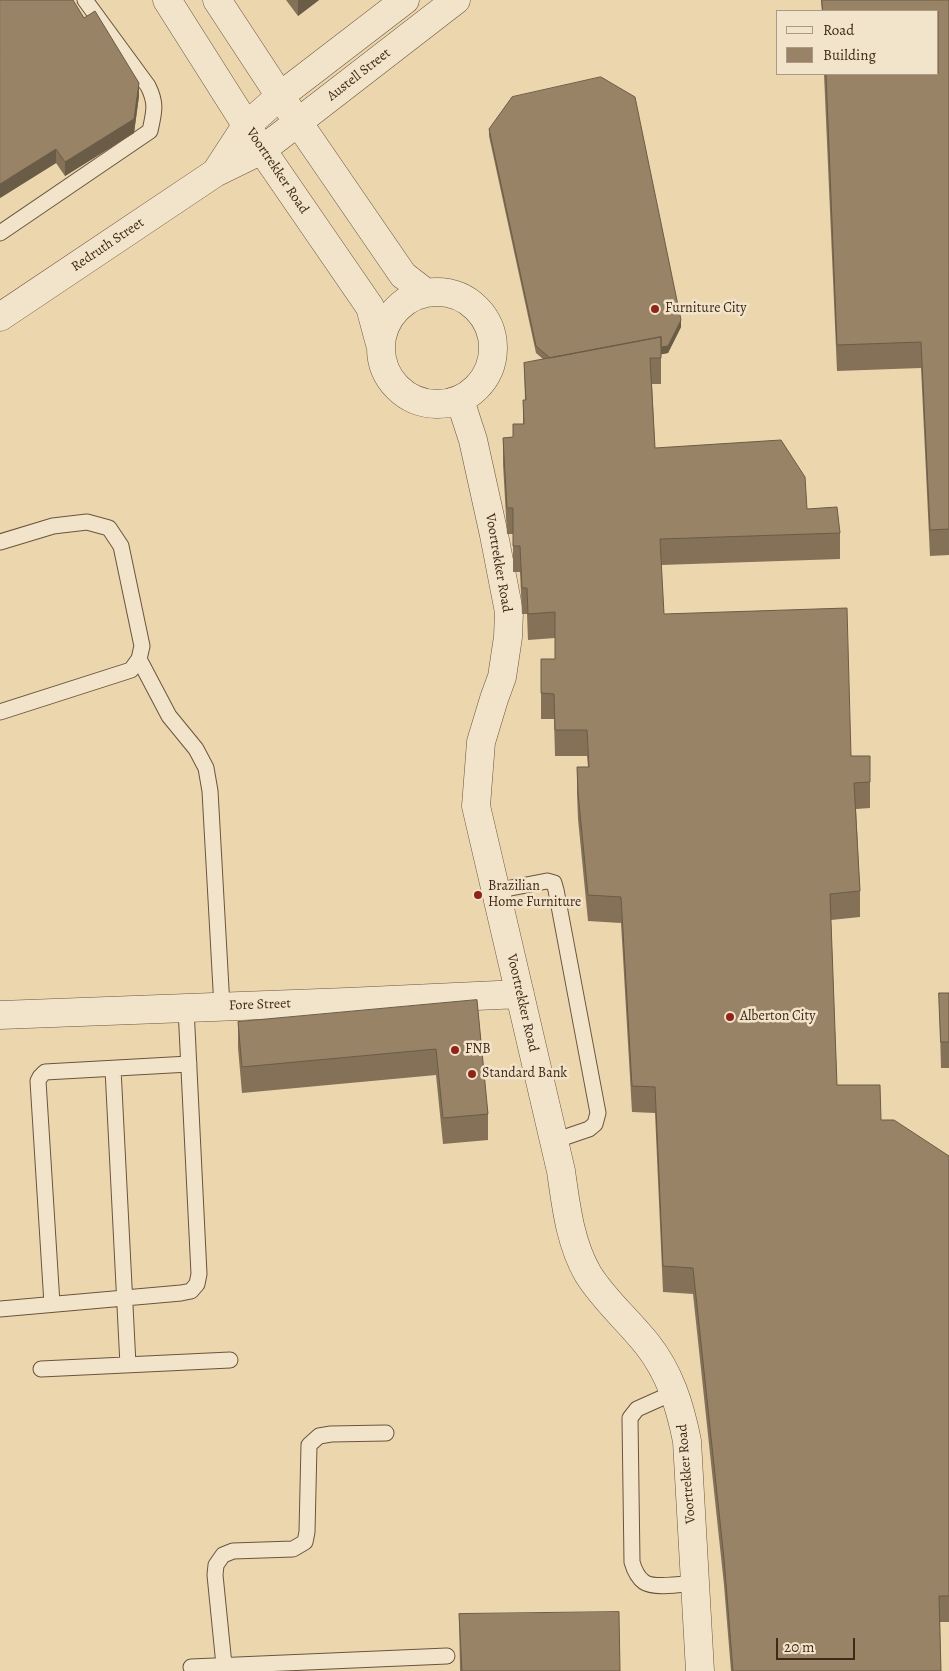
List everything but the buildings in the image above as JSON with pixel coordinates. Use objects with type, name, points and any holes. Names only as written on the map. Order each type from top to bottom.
[{"type":"street","name":"Voortrekker Road","points":[[167,0],[246,126],[370,307],[380,344]]},
{"type":"street","points":[[217,0],[280,96],[403,275],[426,292]]},
{"type":"street","name":"Redruth Street","points":[[215,173],[246,126],[280,96],[405,0]]},
{"type":"street","name":"Austell Street","points":[[262,150],[456,0]]},
{"type":"street","name":"Redruth Street","points":[[0,317],[215,173],[262,150]]},
{"type":"street","points":[[426,292],[449,292],[471,302],[487,320],[494,342],[492,366],[480,386],[460,400],[437,405],[414,400],[395,387],[383,367],[380,344],[387,320],[403,302],[426,292]]},
{"type":"street","name":"Voortrekker Road","points":[[460,400],[473,440],[494,535],[508,612],[508,637],[502,677],[482,742],[476,806],[554,1140],[576,1250],[588,1274],[600,1290],[656,1356],[675,1392],[687,1441],[700,1671]]},
{"type":"street","name":"Fore Street","points":[[0,1015],[520,994]]},
{"type":"lane","points":[[0,233],[150,131],[154,112],[154,98],[148,86],[85,0]]},
{"type":"lane","points":[[0,542],[53,526],[87,522],[108,528],[121,546],[142,646],[140,659],[131,670],[0,712]]},
{"type":"lane","points":[[140,659],[169,716],[196,749],[206,768],[210,791],[222,1007]]},
{"type":"lane","points":[[495,891],[547,881],[554,883],[556,890],[598,1113],[595,1124],[589,1129],[554,1140]]},
{"type":"lane","points":[[0,1309],[125,1299],[191,1291],[197,1284],[199,1274],[186,1008]]},
{"type":"lane","points":[[52,1304],[38,1082],[40,1077],[46,1072],[189,1064]]},
{"type":"lane","points":[[113,1069],[128,1365]]},
{"type":"lane","points":[[41,1369],[230,1360]]},
{"type":"lane","points":[[675,1392],[637,1409],[630,1418],[632,1562],[635,1572],[644,1582],[654,1585],[695,1583]]},
{"type":"lane","points":[[224,1665],[215,1576],[216,1565],[223,1555],[233,1551],[293,1548],[305,1542],[307,1532],[309,1445],[319,1436],[386,1433]]},
{"type":"lane","points":[[191,1667],[224,1665],[274,1667],[420,1664],[447,1656]]},
{"type":"place","name":"Furniture City","points":[[655,309]]},
{"type":"place","name":"Brazilian Home Furniture","points":[[478,895]]},
{"type":"place","name":"Alberton City","points":[[730,1017]]},
{"type":"place","name":"FNB","points":[[455,1050]]},
{"type":"place","name":"Standard Bank","points":[[472,1074]]}]
